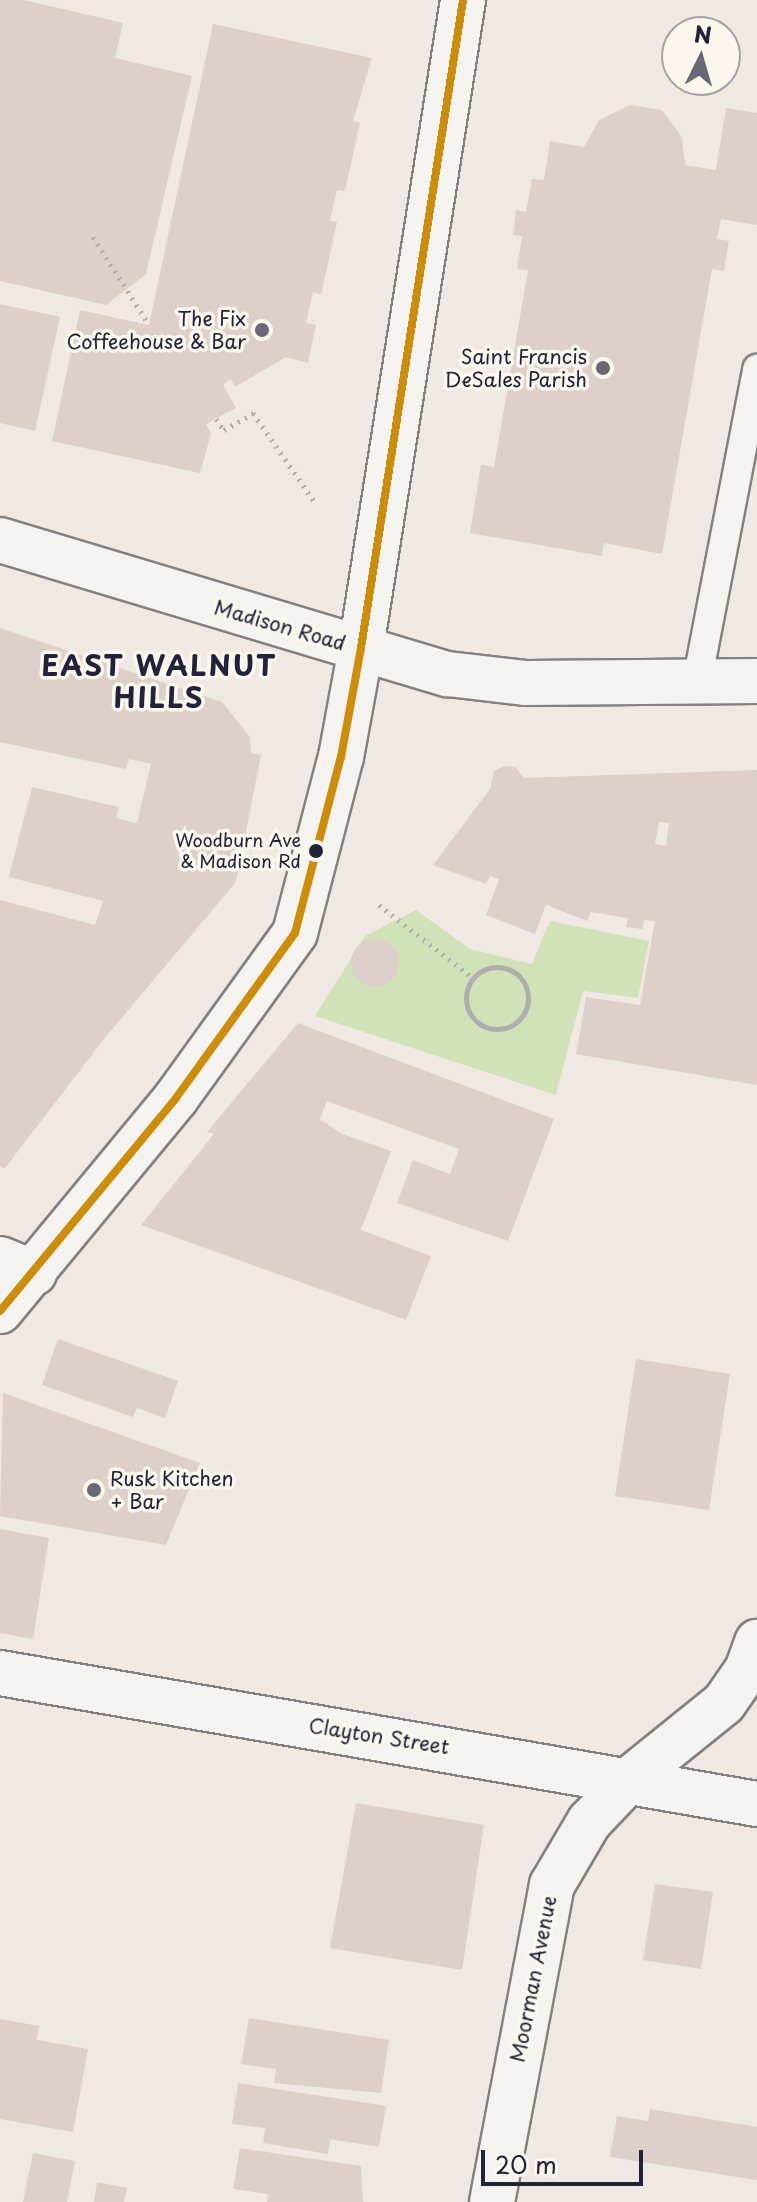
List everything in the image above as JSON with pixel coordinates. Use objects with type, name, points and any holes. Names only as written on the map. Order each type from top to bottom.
[{"type":"street","points":[[0,1311],[17,1266],[176,1098],[295,933],[341,757],[361,648],[463,0]]},
{"type":"street","name":"Madison Road","points":[[0,540],[448,674],[526,683],[757,681]]},
{"type":"street","name":"Moorman Avenue","points":[[492,2202],[552,1885],[582,1831],[631,1778],[724,1703],[747,1670],[757,1642]]},
{"type":"street","name":"Clayton Street","points":[[0,1673],[631,1778],[757,1804]]},
{"type":"lane","points":[[697,682],[757,369]]},
{"type":"path","points":[[93,237],[149,325]]},
{"type":"path","points":[[216,419],[224,430],[253,413],[316,504]]},
{"type":"path","points":[[379,905],[473,978]]},
{"type":"path","points":[[491,967],[512,970],[526,987],[522,1017],[505,1028],[476,1022],[465,995],[473,978],[491,967]]},
{"type":"green space","points":[[416,910],[470,949],[532,964],[550,921],[649,941],[638,998],[583,991],[556,1095],[315,1016],[365,936]]},
{"type":"building","points":[[0,0],[24,0],[123,23],[115,58],[192,76],[146,274],[106,305],[0,281]]},
{"type":"building","points":[[213,24],[372,58],[353,121],[360,123],[345,191],[337,190],[330,221],[337,222],[321,295],[313,292],[306,323],[316,325],[308,363],[286,357],[235,387],[231,379],[223,385],[236,408],[206,424],[211,434],[200,473],[52,441],[80,310],[149,325]]},
{"type":"building","name":"Saint Francis DeSales Parish","points":[[630,105],[662,110],[682,137],[685,165],[716,170],[726,108],[757,113],[757,225],[721,219],[717,239],[729,241],[724,271],[712,269],[662,554],[604,543],[602,556],[470,533],[481,465],[494,467],[528,270],[517,269],[522,236],[513,235],[516,210],[526,212],[532,179],[544,180],[550,141],[584,147],[599,120]]},
{"type":"building","points":[[0,304],[60,317],[35,431],[0,423]]},
{"type":"building","points":[[0,628],[222,702],[250,737],[251,753],[261,755],[236,882],[104,1039],[5,1168],[0,1167],[0,900],[95,925],[103,901],[9,877],[32,787],[119,807],[116,818],[137,823],[151,764],[129,759],[126,769],[0,742]]},
{"type":"building","points":[[504,766],[515,767],[524,778],[757,770],[757,1085],[576,1054],[586,997],[640,1005],[655,921],[644,920],[643,929],[626,927],[628,918],[591,912],[587,921],[546,905],[535,934],[486,915],[499,879],[490,876],[486,884],[433,865],[490,789],[494,771]],"holes":[[[659,822],[669,823],[666,846],[655,844]]]},
{"type":"building","points":[[375,939],[392,946],[399,963],[392,980],[375,987],[358,980],[351,963],[358,946]]},
{"type":"building","points":[[298,1023],[554,1119],[508,1241],[397,1203],[413,1160],[450,1174],[459,1149],[327,1101],[320,1119],[342,1134],[391,1151],[361,1230],[431,1256],[406,1320],[141,1225],[214,1134],[207,1132]]},
{"type":"building","points":[[58,1339],[178,1381],[165,1418],[137,1408],[133,1417],[42,1385]]},
{"type":"building","points":[[636,1359],[730,1374],[709,1510],[615,1496]]},
{"type":"building","name":"Rusk Kitchen + Bar","points":[[3,1393],[200,1463],[166,1545],[0,1516]]},
{"type":"building","points":[[0,1529],[49,1538],[33,1639],[0,1633]]},
{"type":"building","points":[[356,1803],[484,1825],[462,1970],[330,1948]]},
{"type":"building","points":[[655,1884],[713,1892],[701,1969],[643,1960]]},
{"type":"building","points":[[249,2018],[389,2040],[381,2093],[274,2083],[276,2069],[241,2064]]},
{"type":"building","points":[[0,2019],[39,2026],[37,2040],[88,2049],[73,2132],[0,2119]]},
{"type":"building","points":[[238,2083],[386,2106],[379,2147],[330,2139],[328,2154],[263,2143],[265,2128],[232,2124]]},
{"type":"building","points":[[650,2109],[757,2127],[757,2180],[610,2157],[617,2116],[648,2121]]},
{"type":"building","points":[[240,2148],[361,2166],[363,2202],[267,2202],[268,2194],[233,2189]]},
{"type":"building","points":[[33,2153],[75,2161],[67,2202],[23,2202]]},
{"type":"building","points":[[97,2182],[127,2188],[124,2202],[94,2202]]},
{"type":"transit line","points":[[0,1311],[176,1098],[295,933],[341,757],[361,648],[463,0]]},
{"type":"place","name":"The Fix Coffeehouse & Bar","points":[[262,330]]},
{"type":"place","name":"Saint Francis DeSales Parish","points":[[603,368]]},
{"type":"place","name":"Woodburn Ave & Madison Rd","points":[[316,851]]},
{"type":"place","name":"Rusk Kitchen + Bar","points":[[94,1490]]},
{"type":"district","name":"EAST WALNUT HILLS","points":[[159,681]]}]
